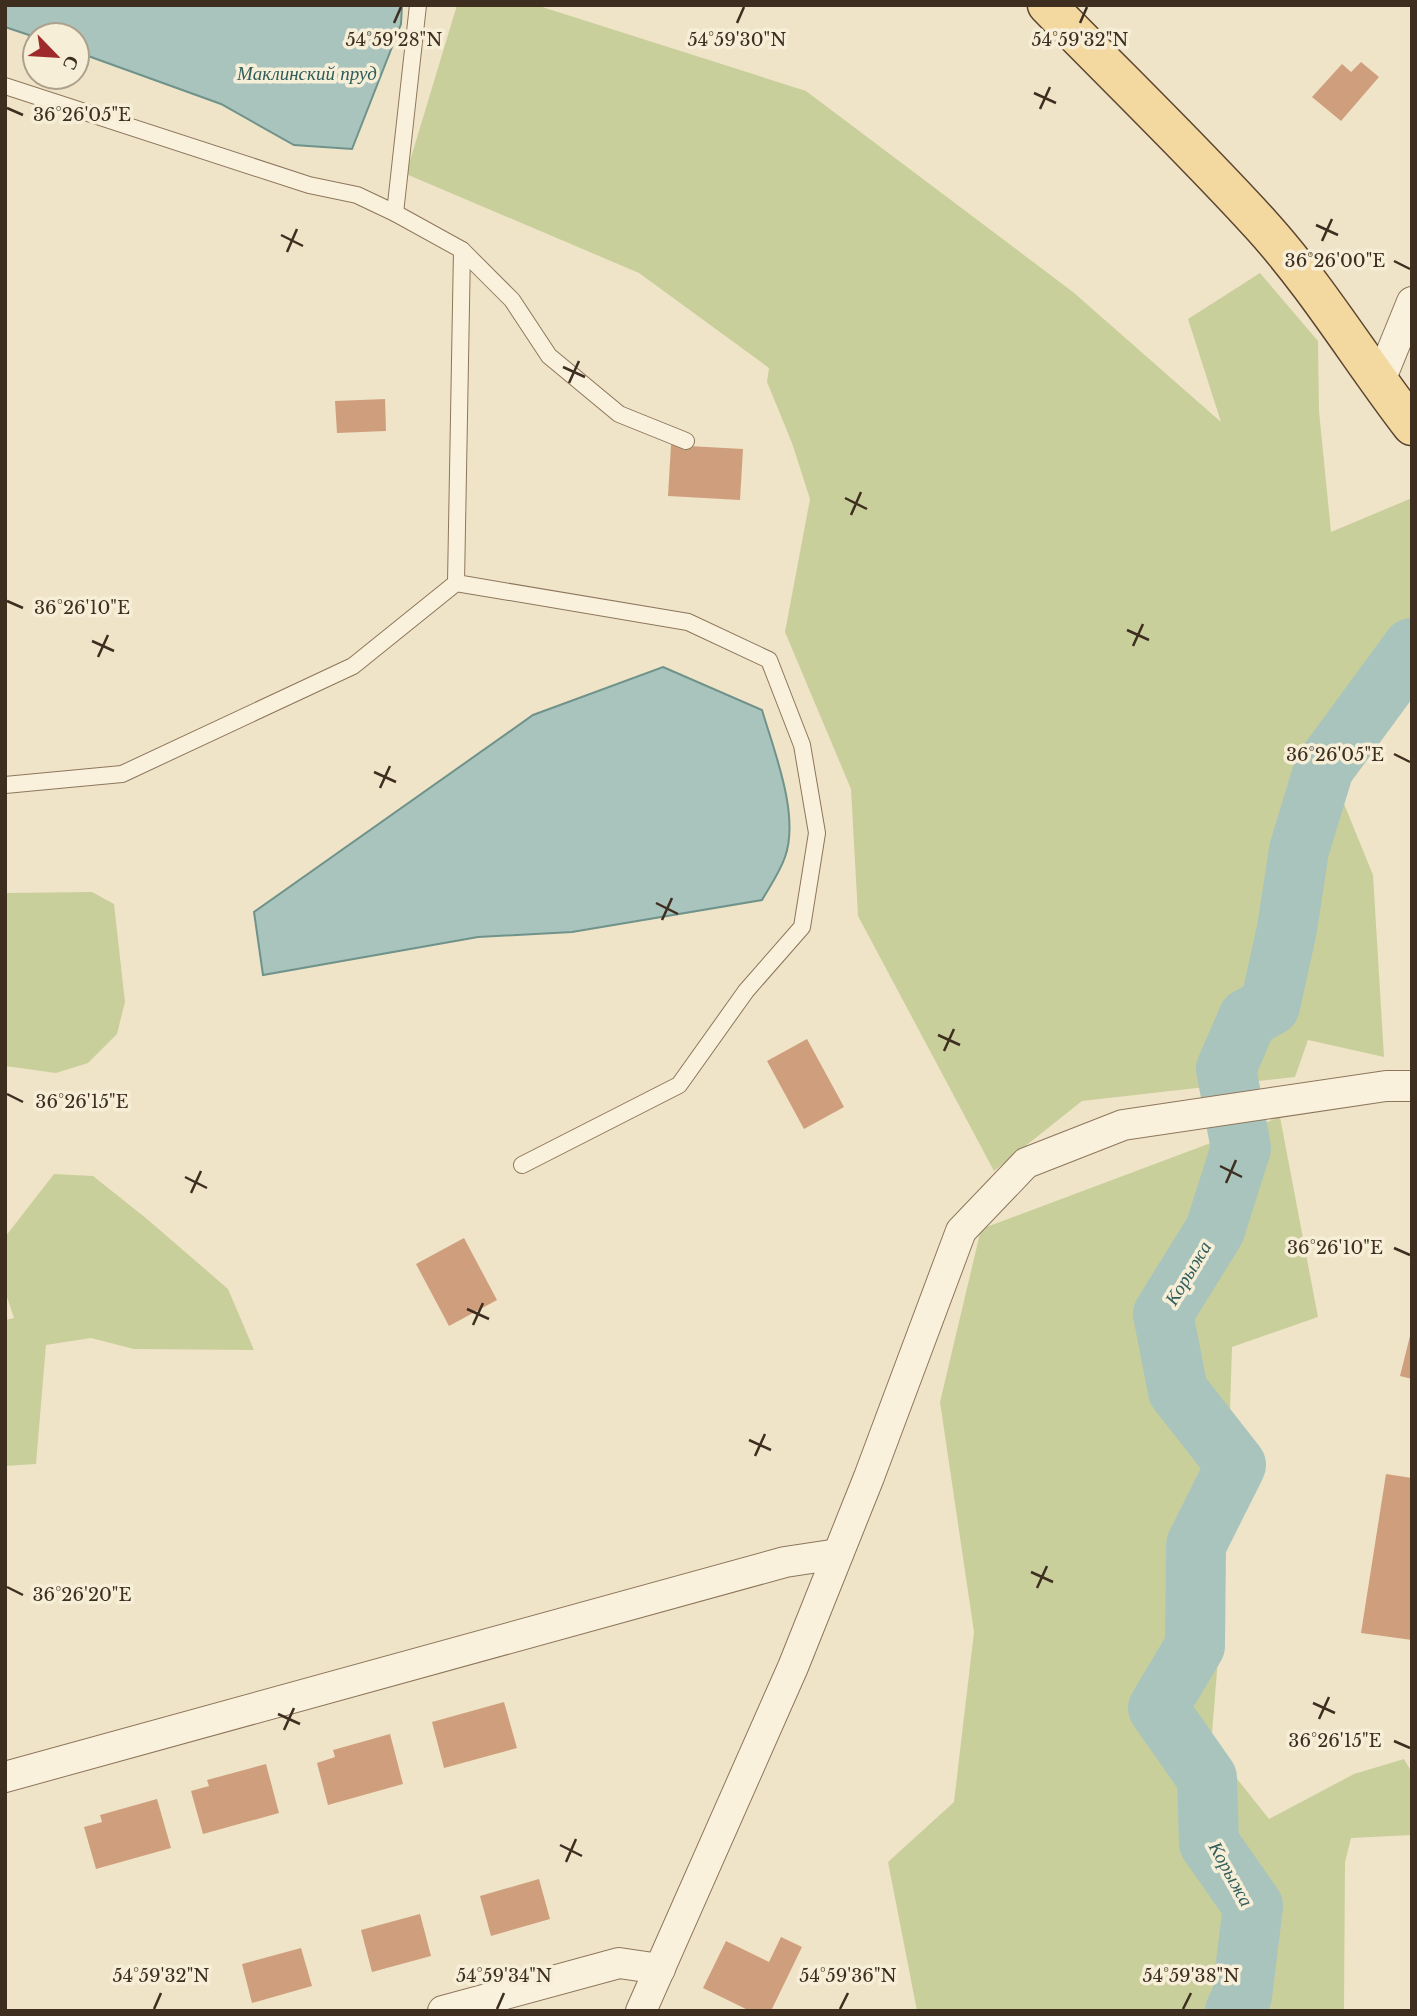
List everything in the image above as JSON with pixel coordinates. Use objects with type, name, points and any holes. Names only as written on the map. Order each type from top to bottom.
[{"type":"main road","points":[[1047,5],[1263,227],[1332,314],[1412,426]]},
{"type":"street","points":[[1379,383],[1412,302]]},
{"type":"street","points":[[641,2011],[793,1667],[961,1231],[1026,1163],[1123,1125],[1385,1086],[1412,1087]]},
{"type":"street","points":[[5,1777],[785,1562],[838,1554]]},
{"type":"street","points":[[443,2011],[620,1963],[660,1969]]},
{"type":"lane","points":[[395,213],[418,5]]},
{"type":"lane","points":[[5,86],[309,185],[357,195],[395,213],[462,250],[512,300],[549,356],[619,414],[686,441]]},
{"type":"lane","points":[[456,583],[462,250]]},
{"type":"lane","points":[[5,785],[122,774],[353,666],[456,583],[688,622],[769,660],[802,746],[817,833],[802,927],[746,991],[679,1085],[522,1165]]},
{"type":"green space","points":[[457,5],[536,5],[806,91],[1073,292],[1221,422],[1188,319],[1260,273],[1318,341],[1319,411],[1331,532],[1412,498],[1412,663],[1338,789],[1373,875],[1384,1057],[1308,1040],[1295,1077],[1082,1101],[994,1171],[858,916],[851,789],[785,632],[810,499],[792,443],[767,382],[769,368],[639,273],[406,174]]},
{"type":"green space","points":[[92,892],[114,904],[125,1002],[117,1034],[88,1063],[56,1073],[5,1066],[5,893]]},
{"type":"green space","points":[[1280,1117],[1318,1317],[1232,1347],[1225,1571],[1211,1746],[1269,1819],[1354,1774],[1404,1759],[1412,1773],[1412,1835],[1351,1838],[1345,1862],[1344,2011],[917,2011],[888,1862],[954,1802],[974,1632],[940,1402],[981,1229]]},
{"type":"green space","points":[[54,1174],[93,1176],[228,1289],[254,1350],[134,1349],[91,1338],[46,1345],[36,1464],[5,1466],[5,1320],[14,1318],[5,1291],[5,1237]]},
{"type":"water","name":"Маклинский пруд","points":[[5,5],[402,5],[401,24],[352,149],[294,145],[221,104],[91,57],[91,21],[21,21],[21,32],[5,27]]},
{"type":"water","points":[[663,667],[762,710],[784,783],[789,840],[778,874],[762,900],[572,932],[478,937],[263,975],[254,912],[533,715]]},
{"type":"building","points":[[1361,62],[1379,77],[1341,121],[1312,97],[1342,64],[1351,72]]},
{"type":"building","points":[[385,399],[386,431],[337,433],[335,401]]},
{"type":"building","points":[[671,445],[743,449],[740,500],[668,496]]},
{"type":"building","points":[[807,1039],[844,1107],[804,1129],[767,1061]]},
{"type":"building","points":[[464,1238],[497,1300],[449,1326],[416,1264]]},
{"type":"building","points":[[1412,1332],[1412,1379],[1400,1376]]},
{"type":"building","points":[[1386,1474],[1412,1478],[1412,1640],[1361,1633]]},
{"type":"building","points":[[504,1702],[517,1748],[444,1768],[432,1722]]},
{"type":"building","points":[[390,1734],[403,1784],[328,1805],[317,1763],[335,1757],[333,1750]]},
{"type":"building","points":[[266,1764],[279,1813],[203,1834],[191,1791],[209,1786],[207,1780]]},
{"type":"building","points":[[157,1799],[171,1848],[96,1869],[84,1827],[102,1822],[100,1815]]},
{"type":"building","points":[[539,1879],[550,1919],[491,1936],[480,1896]]},
{"type":"building","points":[[420,1914],[431,1956],[372,1972],[361,1930]]},
{"type":"building","points":[[781,1937],[802,1947],[771,2011],[750,2011],[703,1988],[726,1941],[769,1962]]},
{"type":"building","points":[[301,1948],[312,1986],[252,2003],[242,1964]]},
{"type":"waterway","name":"Корыжа","points":[[1235,2011],[1242,1996],[1253,1906],[1209,1843],[1207,1778],[1158,1708],[1195,1646],[1196,1545],[1236,1465],[1178,1391],[1163,1314],[1215,1230],[1241,1148],[1226,1069],[1248,1018],[1270,1006],[1287,929],[1299,850],[1324,768],[1412,648]]}]
